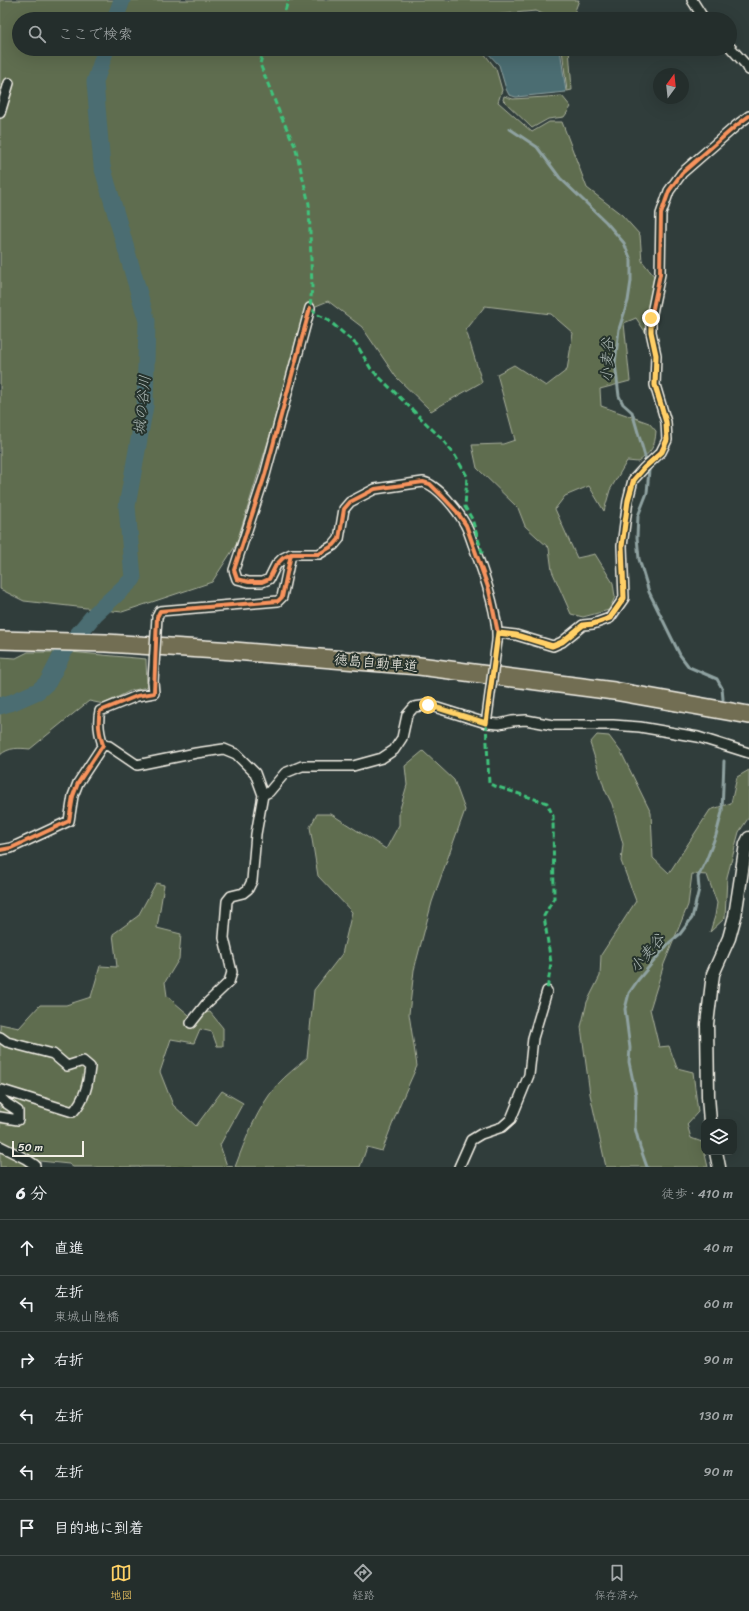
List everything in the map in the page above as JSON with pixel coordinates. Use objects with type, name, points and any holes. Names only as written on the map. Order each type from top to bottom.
[{"type":"highway","name":"徳島自動車道","points":[[0,640],[106,643],[234,651],[419,666],[614,691],[749,715]]},
{"type":"street","points":[[692,0],[700,12]]},
{"type":"street","points":[[737,55],[749,70]]},
{"type":"street","points":[[0,113],[9,82]]},
{"type":"street","points":[[497,637],[516,635],[552,646],[562,642],[583,625],[593,624],[610,618],[624,598],[622,546],[628,500],[634,480],[647,465],[662,452],[667,440],[666,422],[655,385],[656,355],[651,332],[651,318],[660,274],[661,214],[669,190],[682,173],[749,116]]},
{"type":"street","points":[[310,308],[265,475],[234,570],[237,579],[249,582],[262,582],[269,579],[276,565],[283,558],[291,554],[319,554],[334,545],[339,539],[344,509],[350,502],[374,489],[423,482],[430,484],[457,512],[466,525],[489,590],[497,637],[487,720]]},
{"type":"street","points":[[103,745],[99,733],[98,720],[100,711],[137,696],[154,693],[153,681],[157,617],[160,611],[278,601],[282,597],[291,554]]},
{"type":"street","points":[[263,794],[269,792],[285,773],[302,766],[353,766],[382,758],[394,750],[402,738],[407,715],[414,707],[428,705],[499,724],[526,720],[553,725],[613,725],[640,728],[698,737],[749,753]]},
{"type":"street","points":[[103,745],[109,746],[137,765],[224,749],[236,754],[255,773],[263,794],[256,834],[252,881],[248,889],[243,893],[231,896],[227,901],[224,938],[232,972],[229,982],[206,1004],[191,1023]]},
{"type":"street","points":[[0,850],[11,848],[69,821],[73,796],[78,783],[103,745]]},
{"type":"street","points":[[710,1119],[707,1024],[713,974],[729,938],[735,916],[746,844],[749,838]]},
{"type":"street","points":[[459,1167],[471,1140],[482,1134],[502,1127],[511,1119],[528,1074],[533,1038],[547,991]]},
{"type":"street","points":[[0,1038],[7,1042],[53,1054],[67,1066],[83,1061],[90,1067],[84,1095],[80,1104],[73,1112],[2,1090],[0,1093]]},
{"type":"street","points":[[0,1096],[6,1103],[18,1111],[18,1120],[0,1117]]},
{"type":"street","points":[[0,1146],[26,1159],[35,1165],[35,1167]]},
{"type":"street","points":[[717,1155],[719,1167]]},
{"type":"green space","points":[[0,0],[579,0],[575,12],[12,12],[12,56],[486,56],[496,69],[502,90],[498,102],[532,132],[549,122],[562,122],[587,188],[622,215],[640,235],[642,261],[654,276],[648,336],[636,318],[624,323],[630,381],[600,389],[601,406],[649,423],[656,431],[655,442],[652,449],[638,462],[627,461],[610,490],[604,511],[589,486],[565,496],[555,509],[577,558],[595,554],[613,583],[615,597],[609,610],[583,617],[571,614],[552,571],[549,548],[525,526],[518,508],[477,468],[472,445],[503,444],[515,440],[497,374],[514,365],[546,386],[567,370],[573,333],[551,314],[485,306],[466,330],[482,382],[431,411],[396,377],[362,327],[328,301],[304,311],[270,435],[236,545],[212,582],[122,612],[24,601],[0,589]]},
{"type":"green space","points":[[563,56],[570,56],[572,90],[567,91]]},
{"type":"green space","points":[[504,96],[513,99],[562,96],[571,107],[564,117],[548,119],[532,128],[503,100]]},
{"type":"green space","points":[[28,652],[70,652],[146,659],[147,687],[130,691],[104,704],[89,701],[30,749],[11,749],[0,755],[0,657],[16,658]]},
{"type":"green space","points":[[597,735],[609,736],[621,752],[651,813],[653,858],[669,873],[710,810],[731,803],[737,777],[749,770],[749,817],[739,832],[727,877],[725,918],[710,932],[717,903],[707,875],[692,874],[688,905],[664,964],[650,1009],[659,1047],[669,1046],[677,1068],[693,1072],[698,1112],[687,1124],[691,1138],[701,1142],[701,1155],[705,1155],[708,1167],[606,1167],[590,1094],[581,1027],[587,1002],[600,976],[601,955],[636,901],[621,861],[623,844],[612,804],[605,790],[590,743]]},
{"type":"green space","points":[[423,751],[454,780],[465,810],[432,902],[414,970],[409,1014],[417,1066],[400,1104],[382,1151],[367,1147],[360,1167],[235,1167],[253,1124],[270,1094],[280,1081],[307,1058],[314,990],[342,954],[352,912],[318,876],[310,827],[317,814],[331,814],[386,849],[399,825],[399,812],[407,785],[405,766]]},
{"type":"green space","points":[[156,883],[164,885],[157,928],[181,934],[179,959],[165,982],[167,996],[189,1015],[210,1012],[223,1028],[223,1046],[217,1046],[212,1032],[200,1029],[194,1043],[171,1039],[160,1072],[173,1105],[196,1126],[222,1091],[243,1103],[220,1145],[227,1166],[233,1167],[73,1167],[69,1164],[40,1161],[30,1167],[0,1167],[0,1024],[19,1028],[40,1005],[66,1005],[91,997],[100,966],[117,967],[113,934],[138,916]]},
{"type":"water","points":[[491,56],[561,56],[566,92],[516,97],[509,95],[499,65]]},
{"type":"waterway","name":"城の谷川","points":[[118,12],[122,0]]},
{"type":"waterway","name":"城の谷川","points":[[0,706],[38,691],[48,682],[64,651],[95,614],[133,579],[127,506],[145,406],[147,321],[102,166],[95,82],[104,56]]},
{"type":"waterway","name":"小麦谷","points":[[510,129],[537,147],[560,178],[606,222],[624,243],[631,260],[631,281],[628,301],[619,329],[615,363],[619,396],[623,404],[632,412],[649,470],[647,493],[638,516],[637,537],[639,559],[649,592],[680,655],[689,667],[717,679],[722,688],[723,699]]},
{"type":"waterway","name":"小麦谷","points":[[647,1167],[635,1128],[636,1095],[629,1062],[630,1048],[625,1009],[629,993],[638,980],[669,943],[680,934],[692,918],[699,889],[698,877],[716,835],[722,812],[724,761]]},
{"type":"marked path","points":[[285,12],[288,0]]},
{"type":"marked path","points":[[262,56],[260,64],[280,114],[295,146],[309,204],[312,287],[310,308],[318,315],[327,319],[357,345],[371,369],[441,438],[454,454],[467,476],[465,507],[472,519],[482,552],[480,556]]},
{"type":"marked path","points":[[486,723],[489,784],[547,803],[553,816],[554,898],[544,916],[551,963],[547,991]]},
{"type":"cycle path","points":[[498,633],[516,635],[553,646],[562,642],[583,625],[593,624],[610,618],[624,598],[622,546],[628,500],[633,480],[661,452],[667,440],[666,422],[655,385],[656,355],[651,332],[651,318],[660,274],[661,214],[669,191],[682,173],[749,116]]},
{"type":"cycle path","points":[[310,308],[265,475],[234,570],[237,579],[249,582],[262,582],[269,579],[276,565],[283,558],[291,554],[319,554],[334,545],[339,539],[344,509],[350,502],[375,489],[423,482],[430,484],[457,512],[466,525],[489,590],[498,633],[486,723]]},
{"type":"cycle path","points":[[0,850],[11,848],[69,821],[73,796],[78,783],[103,745],[99,728],[100,711],[137,696],[154,693],[157,617],[160,611],[278,601],[282,597],[291,554]]},
{"type":"route","points":[[428,705],[486,723],[498,633],[516,635],[552,646],[562,642],[583,625],[593,624],[610,618],[619,607],[624,598],[622,546],[628,500],[634,480],[644,468],[662,452],[667,440],[666,422],[655,385],[656,355],[651,332],[651,318]]}]
